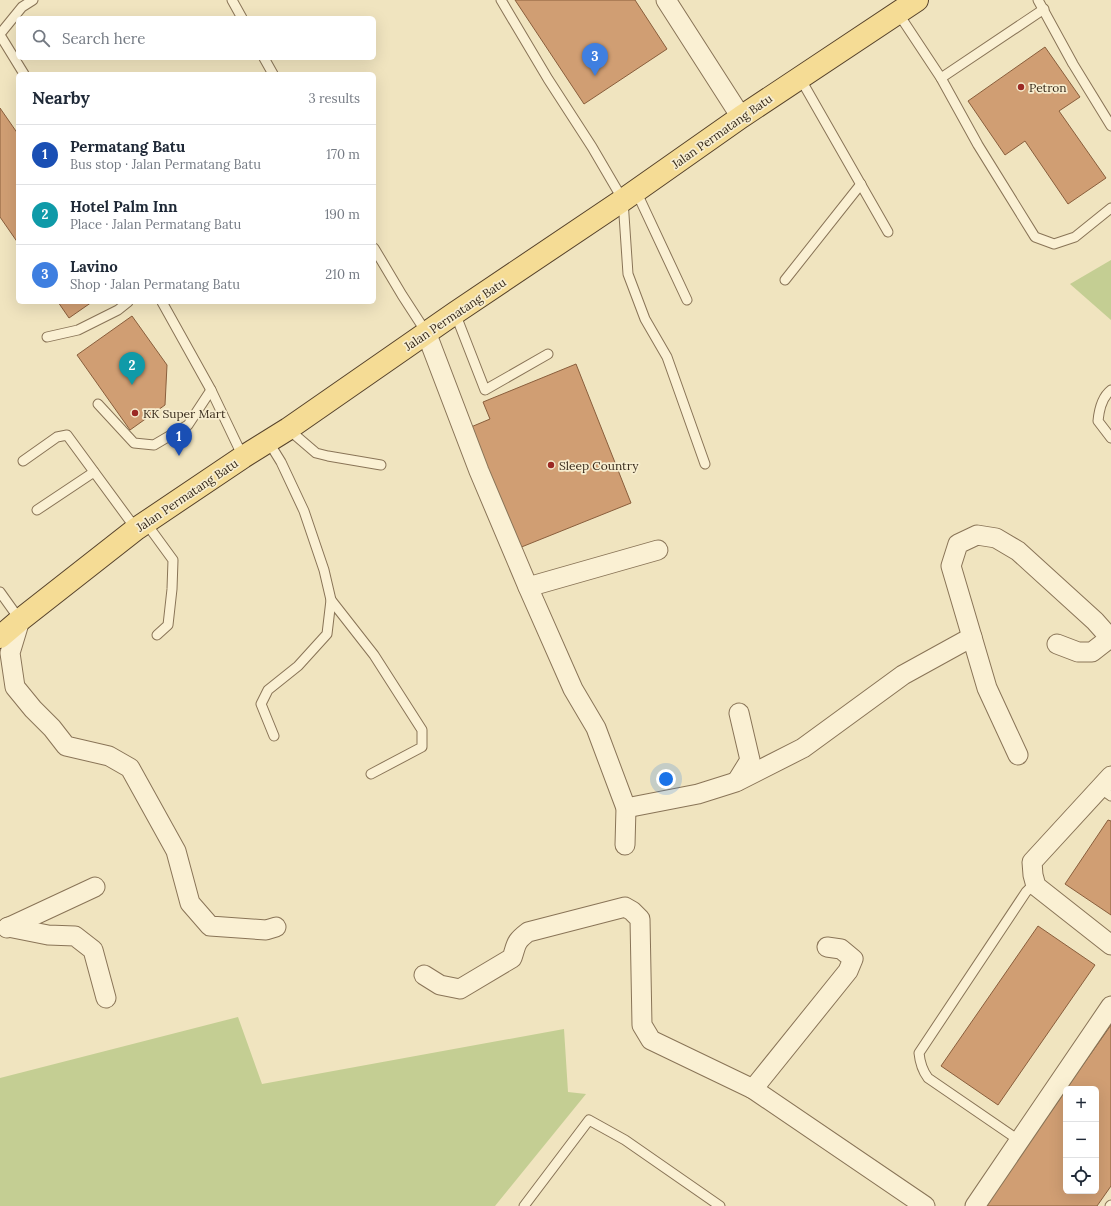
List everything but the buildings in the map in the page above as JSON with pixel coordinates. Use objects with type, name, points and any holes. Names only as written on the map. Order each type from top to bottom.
[{"type":"main road","name":"Jalan Permatang Batu","points":[[0,637],[141,526],[243,457],[288,429],[426,332],[630,195],[741,117],[800,78],[899,6],[917,0]]},
{"type":"street","points":[[666,0],[741,117]]},
{"type":"street","points":[[426,332],[479,471],[528,587],[573,689],[596,728],[626,808],[626,845]]},
{"type":"street","points":[[1018,755],[987,688],[950,566],[958,544],[977,535],[996,538],[1018,550],[1095,621],[1110,639],[1092,652],[1078,652],[1056,644]]},
{"type":"street","points":[[528,587],[658,550]]},
{"type":"street","points":[[20,620],[10,653],[15,687],[66,746],[109,756],[130,768],[176,851],[190,904],[210,926],[266,930],[276,927]]},
{"type":"street","points":[[626,808],[698,794],[736,782],[803,748],[903,675],[972,637]]},
{"type":"street","points":[[736,782],[750,760],[739,713]]},
{"type":"street","points":[[1107,787],[1032,862],[1036,886],[1111,945]]},
{"type":"street","points":[[4,931],[95,887]]},
{"type":"street","points":[[424,975],[440,985],[460,989],[512,958],[514,945],[528,932],[625,907],[640,919],[642,1025],[651,1040],[753,1088],[925,1206]]},
{"type":"street","points":[[4,931],[76,936],[93,950],[106,998]]},
{"type":"street","points":[[753,1088],[848,971],[853,959],[842,949],[827,947]]},
{"type":"street","points":[[975,1206],[1111,1006]]},
{"type":"lane","points":[[23,72],[0,35],[22,7],[33,0]]},
{"type":"lane","points":[[232,0],[241,16]]},
{"type":"lane","points":[[501,0],[548,79],[630,195],[687,300]]},
{"type":"lane","points":[[1038,0],[1073,64],[1111,126]]},
{"type":"lane","points":[[899,6],[978,145],[1035,237],[1054,244],[1075,237],[1111,208]]},
{"type":"lane","points":[[941,78],[1044,9]]},
{"type":"lane","points":[[265,60],[272,72]]},
{"type":"lane","points":[[800,78],[888,232]]},
{"type":"lane","points":[[786,280],[861,184]]},
{"type":"lane","points":[[630,195],[628,274],[645,319],[667,357],[705,464]]},
{"type":"lane","points":[[376,251],[426,332]]},
{"type":"lane","points":[[47,338],[78,330],[118,310],[126,304]]},
{"type":"lane","points":[[163,304],[211,390],[243,457]]},
{"type":"lane","points":[[455,313],[485,390],[548,354]]},
{"type":"lane","points":[[98,404],[134,442],[154,445],[188,425],[211,390]]},
{"type":"lane","points":[[1111,390],[1106,394],[1098,411],[1098,421],[1111,438]]},
{"type":"lane","points":[[288,429],[316,453],[381,465]]},
{"type":"lane","points":[[23,461],[57,437],[67,435],[94,472],[173,560],[172,589],[168,625],[157,635]]},
{"type":"lane","points":[[268,442],[281,462],[304,511],[324,570],[331,600],[327,634],[298,666],[268,690],[261,704],[274,736]]},
{"type":"lane","points":[[37,510],[94,472]]},
{"type":"lane","points":[[0,592],[20,620]]},
{"type":"lane","points":[[331,600],[374,655],[422,730],[422,748],[371,774]]},
{"type":"lane","points":[[1020,1141],[928,1078],[923,1070],[919,1053],[1026,892],[1032,887],[1036,886]]},
{"type":"lane","points":[[524,1206],[589,1120],[625,1140],[720,1206]]},
{"type":"green space","points":[[1111,260],[1111,320],[1070,284]]},
{"type":"green space","points":[[238,1017],[262,1084],[564,1029],[568,1092],[586,1094],[495,1206],[0,1206],[0,1078]]},
{"type":"place","name":"Lavino","points":[[595,76]]},
{"type":"place","name":"Petron","points":[[1021,87]]},
{"type":"place","name":"Hotel Palm Inn","points":[[132,385]]},
{"type":"place","name":"KK Super Mart","points":[[135,413]]},
{"type":"place","name":"Permatang Batu","points":[[179,456]]},
{"type":"place","name":"Sleep Country","points":[[551,465]]}]
